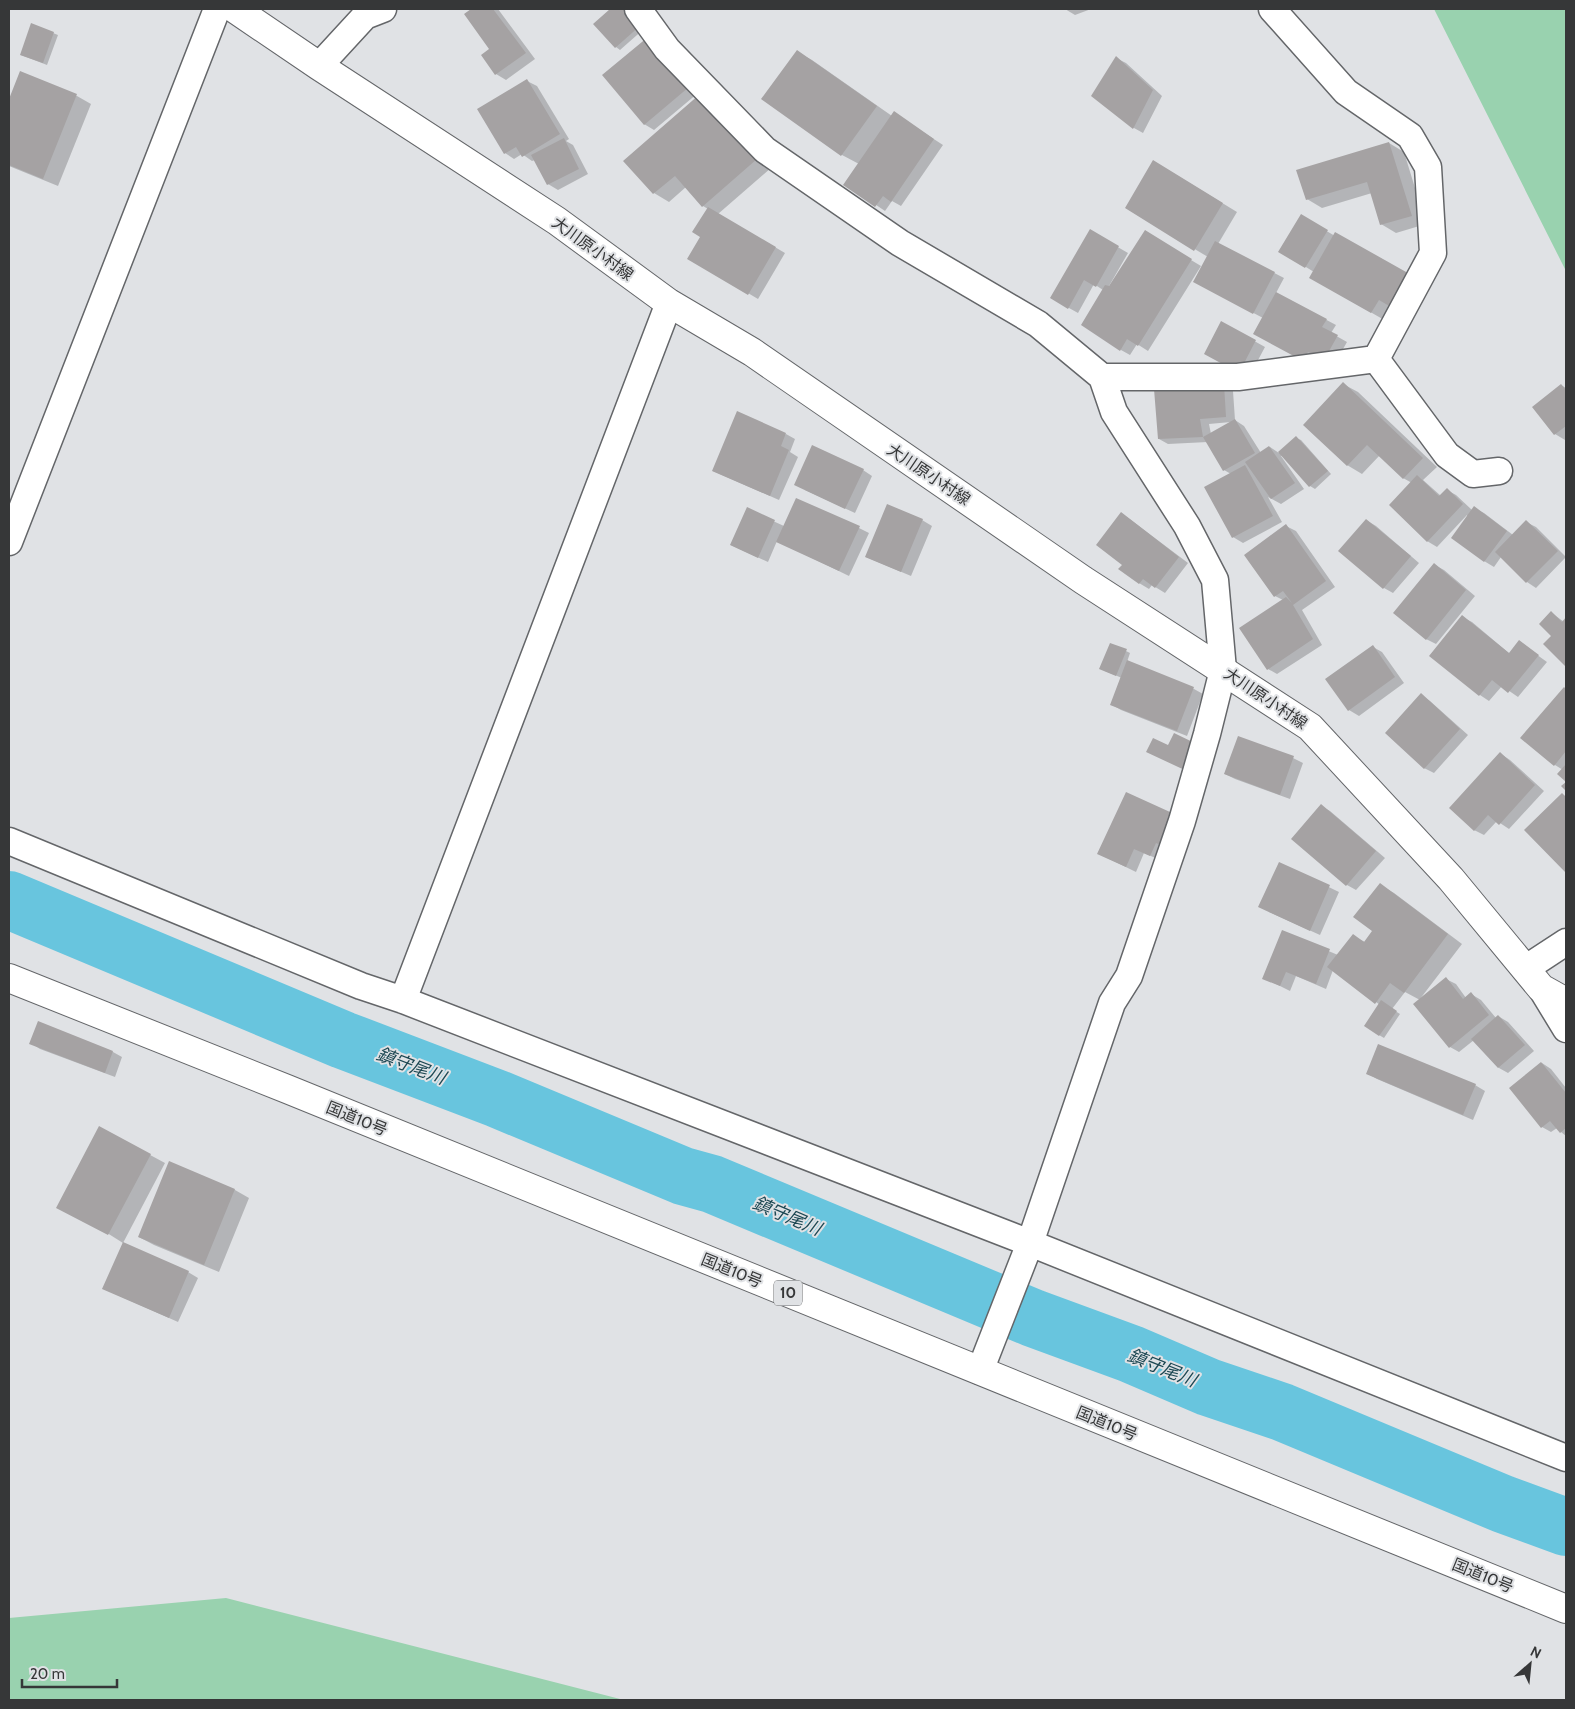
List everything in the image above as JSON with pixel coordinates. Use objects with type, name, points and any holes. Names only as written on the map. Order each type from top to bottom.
[{"type":"main road","name":"大川原小村線","points":[[235,9],[557,221],[669,303],[752,352],[1083,580],[1310,727],[1451,879],[1533,978],[1566,1002]]},
{"type":"main road","name":"国道10号","points":[[9,978],[287,1089],[1566,1609]]},
{"type":"street","points":[[9,542],[217,9]]},
{"type":"street","points":[[319,66],[365,16],[383,9]]},
{"type":"street","points":[[638,9],[667,49],[765,150],[900,244],[1038,324],[1102,377],[1114,412],[1187,526],[1215,580],[1223,670],[1182,821],[1129,976],[1112,1004],[1028,1250],[980,1371]]},
{"type":"street","points":[[1272,9],[1346,92],[1410,136],[1428,167],[1433,253],[1376,359]]},
{"type":"street","points":[[403,1000],[669,303]]},
{"type":"street","points":[[1102,377],[1238,377],[1376,359]]},
{"type":"street","points":[[1376,359],[1447,455],[1473,474],[1499,471]]},
{"type":"street","points":[[9,841],[352,982],[403,1000],[1028,1250],[1566,1458]]},
{"type":"street","points":[[1566,942],[1533,978],[1566,1030]]},
{"type":"green space","points":[[1434,9],[1566,9],[1566,271]]},
{"type":"green space","points":[[226,1598],[624,1700],[9,1700],[9,1618]]},
{"type":"building","points":[[471,9],[493,9],[526,53],[495,75],[481,55],[489,49],[464,14]]},
{"type":"building","points":[[610,9],[627,9],[641,25],[615,48],[593,24]]},
{"type":"building","points":[[31,23],[54,32],[43,63],[20,55]]},
{"type":"building","points":[[648,37],[689,87],[644,125],[602,75]]},
{"type":"building","points":[[797,50],[877,106],[841,156],[761,99]]},
{"type":"building","points":[[1116,56],[1153,90],[1133,129],[1091,96]]},
{"type":"building","points":[[20,71],[77,94],[43,179],[9,165],[9,99]]},
{"type":"building","points":[[527,79],[560,134],[522,157],[516,147],[504,154],[477,109]]},
{"type":"building","points":[[700,94],[757,159],[702,207],[675,176],[653,194],[623,161]]},
{"type":"building","points":[[894,111],[934,139],[891,202],[883,196],[875,207],[843,185]]},
{"type":"building","points":[[564,138],[579,169],[547,185],[531,155]]},
{"type":"building","points":[[1389,142],[1412,216],[1380,225],[1367,182],[1306,200],[1296,170]]},
{"type":"building","points":[[1153,160],[1223,203],[1194,251],[1125,208]]},
{"type":"building","points":[[708,207],[776,247],[748,295],[687,259],[700,237],[692,232]]},
{"type":"building","points":[[1301,214],[1328,230],[1305,268],[1278,252]]},
{"type":"building","points":[[1090,229],[1119,246],[1096,287],[1084,280],[1068,309],[1050,298]]},
{"type":"building","points":[[1145,230],[1192,259],[1138,346],[1127,339],[1120,351],[1081,325],[1105,285],[1109,286]]},
{"type":"building","points":[[1335,232],[1415,277],[1396,310],[1379,300],[1371,313],[1309,278]]},
{"type":"building","points":[[1215,241],[1275,272],[1253,314],[1193,282]]},
{"type":"building","points":[[1276,292],[1327,319],[1322,327],[1338,335],[1324,360],[1308,352],[1303,361],[1253,334]]},
{"type":"building","points":[[1221,321],[1256,340],[1239,373],[1204,354]]},
{"type":"building","points":[[1343,382],[1423,458],[1403,479],[1367,445],[1347,466],[1303,425]]},
{"type":"building","points":[[1224,384],[1226,417],[1200,419],[1203,437],[1158,439],[1154,389]]},
{"type":"building","points":[[1561,384],[1566,390],[1566,426],[1554,435],[1532,407]]},
{"type":"building","points":[[737,411],[786,433],[781,446],[789,450],[770,496],[712,471]]},
{"type":"building","points":[[1235,419],[1255,453],[1223,471],[1203,437]]},
{"type":"building","points":[[1296,436],[1328,471],[1309,487],[1278,452]]},
{"type":"building","points":[[812,445],[864,469],[845,509],[794,485]]},
{"type":"building","points":[[1269,446],[1295,483],[1271,499],[1245,462]]},
{"type":"building","points":[[1245,465],[1273,516],[1232,538],[1204,487]]},
{"type":"building","points":[[1417,475],[1439,496],[1447,488],[1463,504],[1427,542],[1389,505]]},
{"type":"building","points":[[796,498],[860,526],[839,571],[776,542]]},
{"type":"building","points":[[887,504],[923,519],[901,572],[865,557]]},
{"type":"building","points":[[1474,506],[1507,531],[1484,562],[1451,538]]},
{"type":"building","points":[[747,507],[775,520],[758,558],[730,545]]},
{"type":"building","points":[[1121,512],[1179,557],[1155,588],[1143,579],[1139,584],[1118,569],[1122,565],[1096,545]]},
{"type":"building","points":[[1366,519],[1411,556],[1383,589],[1338,551]]},
{"type":"building","points":[[1526,520],[1558,551],[1526,583],[1495,552]]},
{"type":"building","points":[[1286,524],[1326,581],[1293,605],[1313,639],[1267,670],[1239,628],[1286,597],[1292,603],[1283,591],[1274,597],[1244,555]]},
{"type":"building","points":[[1434,563],[1466,590],[1426,640],[1393,613]]},
{"type":"building","points":[[1551,611],[1562,622],[1566,617],[1566,667],[1543,644],[1551,636],[1539,624]]},
{"type":"building","points":[[1462,615],[1509,653],[1519,640],[1539,655],[1508,693],[1492,680],[1479,696],[1429,656]]},
{"type":"building","points":[[1110,643],[1127,649],[1116,676],[1099,669]]},
{"type":"building","points":[[1373,645],[1395,677],[1348,711],[1325,679]]},
{"type":"building","points":[[1127,660],[1194,687],[1177,731],[1110,705]]},
{"type":"building","points":[[1564,687],[1566,689],[1566,751],[1554,766],[1520,738]]},
{"type":"building","points":[[1421,693],[1460,729],[1424,769],[1385,733]]},
{"type":"building","points":[[1174,733],[1203,747],[1191,773],[1146,752],[1153,738],[1168,745]]},
{"type":"building","points":[[1238,736],[1294,756],[1280,795],[1224,774]]},
{"type":"building","points":[[1500,752],[1535,785],[1499,825],[1488,815],[1474,831],[1449,808]]},
{"type":"building","points":[[1566,764],[1566,782],[1557,774]]},
{"type":"building","points":[[1566,782],[1566,791],[1561,786]]},
{"type":"building","points":[[1126,792],[1181,817],[1168,848],[1156,843],[1150,856],[1134,849],[1126,867],[1097,854]]},
{"type":"building","points":[[1562,793],[1566,797],[1566,873],[1524,830]]},
{"type":"building","points":[[1321,804],[1376,851],[1346,886],[1291,839]]},
{"type":"building","points":[[1279,862],[1330,885],[1310,931],[1258,907]]},
{"type":"building","points":[[1380,883],[1448,934],[1404,993],[1390,983],[1375,1004],[1327,967],[1353,934],[1364,942],[1372,931],[1353,917]]},
{"type":"building","points":[[1282,930],[1330,949],[1316,984],[1286,972],[1280,986],[1262,979]]},
{"type":"building","points":[[1446,977],[1463,999],[1471,992],[1489,1015],[1449,1048],[1413,1004]]},
{"type":"building","points":[[1381,1000],[1397,1011],[1379,1036],[1364,1026]]},
{"type":"building","points":[[1498,1015],[1525,1045],[1498,1068],[1471,1039]]},
{"type":"building","points":[[38,1021],[113,1051],[105,1073],[29,1044]]},
{"type":"building","points":[[1378,1044],[1476,1084],[1463,1115],[1366,1074]]},
{"type":"building","points":[[1541,1062],[1566,1093],[1566,1128],[1560,1133],[1550,1121],[1541,1128],[1509,1088]]},
{"type":"building","points":[[99,1126],[151,1154],[108,1235],[56,1208]]},
{"type":"building","points":[[169,1161],[235,1189],[204,1265],[138,1237]]},
{"type":"building","points":[[123,1242],[189,1271],[169,1318],[102,1289]]},
{"type":"waterway","name":"鎮守尾川","points":[[9,900],[343,1040],[498,1099],[683,1176],[712,1184],[1033,1318],[1131,1354],[1208,1387],[1282,1412],[1503,1504],[1566,1527]]}]
